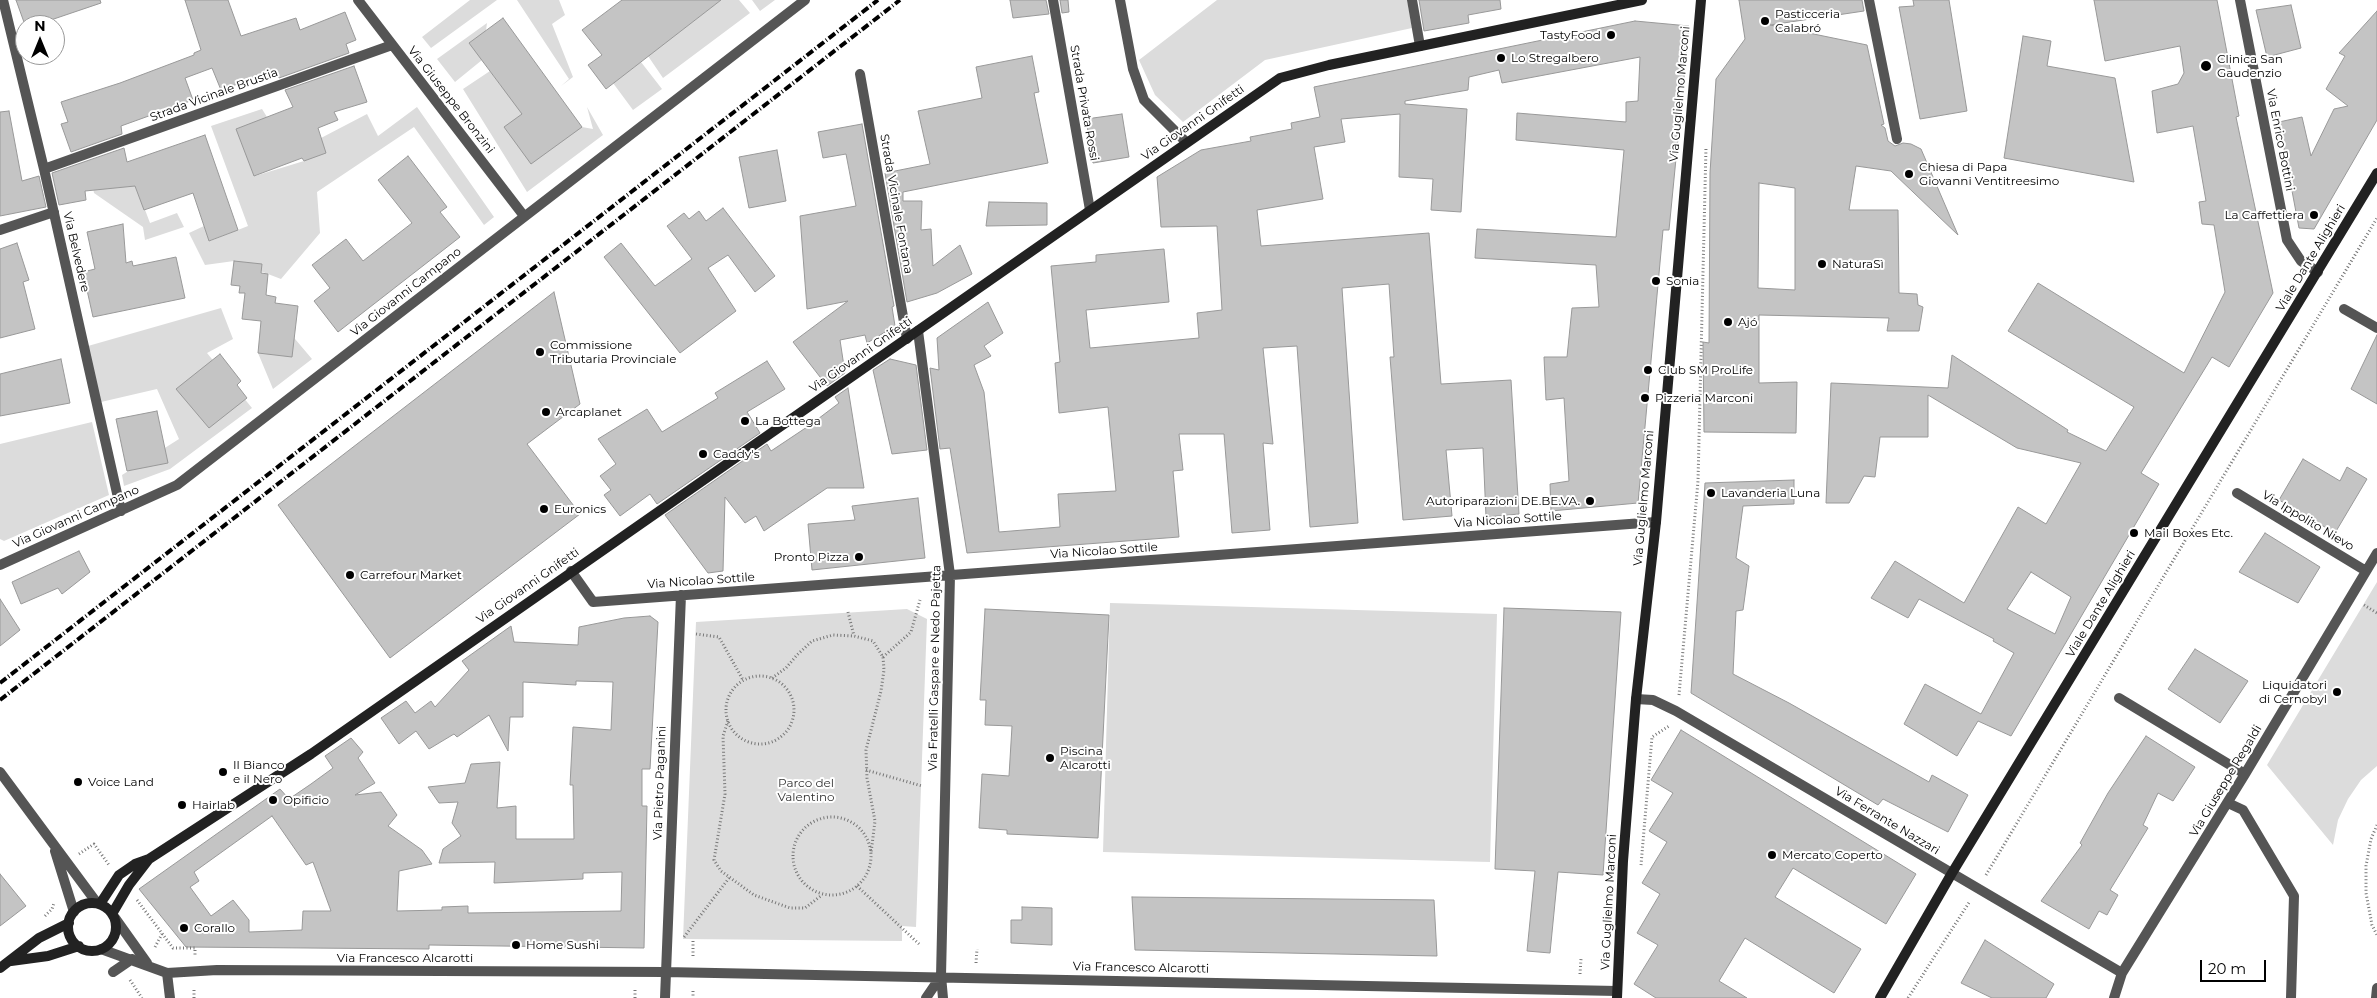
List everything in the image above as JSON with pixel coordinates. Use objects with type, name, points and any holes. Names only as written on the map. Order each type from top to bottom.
[{"type":"street","name":"Via Belvedere","points":[[3,0],[54,212],[120,511]]},
{"type":"street","name":"Via Giuseppe Bronzini","points":[[358,0],[524,216]]},
{"type":"street","name":"Via Giovanni Campano","points":[[0,565],[177,485],[805,0]]},
{"type":"street","name":"Strada Privata Rossi","points":[[1053,0],[1090,210]]},
{"type":"street","points":[[1120,0],[1133,69],[1144,100],[1186,142]]},
{"type":"street","points":[[1412,0],[1420,46]]},
{"type":"street","name":"Via Giovanni Gnifetti","points":[[98,904],[119,875],[135,864],[149,859],[311,754],[570,571],[907,339],[1280,78],[1420,46],[1642,0]]},
{"type":"street","name":"Via Guglielmo Marconi","points":[[1617,994],[1623,861],[1636,699],[1656,522],[1701,0]]},
{"type":"street","points":[[1870,0],[1898,139]]},
{"type":"street","name":"Via Enrico Bottini","points":[[2240,0],[2287,240],[2301,261],[2318,272]]},
{"type":"street","name":"Strada Vicinale Brustia","points":[[44,169],[392,44]]},
{"type":"street","name":"Strada Vicinale Fontana","points":[[860,74],[907,339]]},
{"type":"street","name":"Viale Dante Alighieri","points":[[1880,998],[1952,873],[2377,173]]},
{"type":"street","points":[[0,230],[54,212]]},
{"type":"street","points":[[2344,309],[2377,328]]},
{"type":"street","name":"Via Fratelli Gaspare e Nedo Pajetta","points":[[918,331],[950,575],[941,976],[943,998]]},
{"type":"street","name":"Via Ippolito Nievo","points":[[2237,493],[2366,571]]},
{"type":"street","name":"Via Nicolao Sottile","points":[[570,571],[593,602],[1656,522]]},
{"type":"street","name":"Via Giuseppe Regaldi","points":[[2114,998],[2122,973],[2246,774],[2377,553]]},
{"type":"street","name":"Via Pietro Paganini","points":[[665,972],[680,595]]},
{"type":"street","points":[[2119,698],[2246,774]]},
{"type":"street","name":"Via Ferrante Nazzari","points":[[1636,699],[1654,700],[1676,711],[2122,973]]},
{"type":"street","points":[[0,772],[54,848],[98,904],[113,916],[147,963]]},
{"type":"street","points":[[2228,803],[2243,810],[2294,896],[2291,998]]},
{"type":"street","points":[[54,848],[74,912]]},
{"type":"street","name":"Via Giovanni Gnifetti","points":[[113,916],[129,884],[149,859]]},
{"type":"street","points":[[98,904],[85,904],[74,912],[69,923],[70,936],[79,946],[90,951],[101,949],[114,937],[116,930],[113,916]]},
{"type":"street","points":[[0,968],[39,938],[69,923]]},
{"type":"street","points":[[10,961],[48,956],[79,946]]},
{"type":"street","name":"Via Francesco Alcarotti","points":[[101,949],[147,963],[167,973],[217,970],[665,972],[941,976],[1617,994]]},
{"type":"street","points":[[113,972],[132,959]]},
{"type":"street","points":[[665,972],[665,998]]},
{"type":"street","points":[[167,973],[170,998]]},
{"type":"street","points":[[926,998],[941,976]]},
{"type":"street","points":[[2376,998],[2377,988]]},
{"type":"path","points":[[1680,690],[1698,481],[1706,142]]},
{"type":"path","points":[[1988,872],[2377,218]]},
{"type":"path","points":[[883,657],[911,632],[920,600]]},
{"type":"path","points":[[848,612],[854,636]]},
{"type":"path","points":[[696,634],[718,637],[742,680]]},
{"type":"path","points":[[772,678],[786,668],[797,654],[812,641],[833,636],[854,636],[873,641],[883,657],[884,670],[881,691],[866,750],[866,770],[875,821],[871,853],[868,873],[857,886],[844,894],[822,895],[810,889],[800,880],[794,869],[792,856],[794,842],[801,831],[812,822],[824,817],[837,817],[850,821],[860,829],[868,840],[871,853]]},
{"type":"path","points":[[762,676],[772,678],[782,683],[790,692],[794,703],[793,720],[784,734],[764,744],[753,743],[734,731],[728,721],[726,710],[728,698],[742,680],[762,676]]},
{"type":"path","points":[[728,721],[723,736],[725,794],[714,860],[721,871],[754,895],[790,908],[805,908],[822,895]]},
{"type":"path","points":[[1640,875],[1652,738],[1674,722]]},
{"type":"path","points":[[866,770],[922,786]]},
{"type":"path","points":[[2377,825],[2371,839],[2366,866],[2366,893],[2372,925],[2377,935]]},
{"type":"path","points":[[76,855],[94,844],[114,871]]},
{"type":"path","points":[[681,941],[729,878]]},
{"type":"path","points":[[857,886],[919,944]]},
{"type":"path","points":[[39,920],[52,910],[53,896]]},
{"type":"path","points":[[135,898],[173,948],[195,948]]},
{"type":"path","points":[[1908,998],[1969,902]]},
{"type":"path","points":[[154,950],[162,934]]},
{"type":"path","points":[[693,941],[693,962]]},
{"type":"path","points":[[976,964],[977,949]]},
{"type":"path","points":[[1580,974],[1581,959]]},
{"type":"path","points":[[127,976],[142,998]]},
{"type":"path","points":[[194,988],[194,998]]},
{"type":"path","points":[[635,990],[635,998]]},
{"type":"path","points":[[693,990],[693,998]]},
{"type":"green space","points":[[470,0],[497,0],[431,48],[422,37]]},
{"type":"green space","points":[[517,0],[559,0],[565,15],[552,24],[573,77],[561,86],[569,79]]},
{"type":"green space","points":[[721,0],[739,0],[750,13],[663,78],[648,56]]},
{"type":"green space","points":[[752,0],[775,0],[760,11]]},
{"type":"green space","points":[[1217,0],[1407,0],[1412,28],[1265,60],[1183,122],[1155,95],[1139,60]]},
{"type":"green space","points":[[487,23],[482,60],[455,82],[437,59]]},
{"type":"green space","points":[[641,62],[662,89],[633,110],[613,83]]},
{"type":"green space","points":[[490,71],[501,86],[582,127],[593,129],[587,107],[603,135],[527,192],[463,89]]},
{"type":"green space","points":[[417,107],[494,217],[484,225],[414,127],[317,192],[320,233],[281,279],[234,261],[205,265],[189,233],[204,226],[210,241],[248,226],[211,126],[262,109],[267,117],[255,176],[304,161],[321,138],[367,114],[378,136]]},
{"type":"green space","points":[[127,162],[150,223],[177,213],[184,227],[145,240],[143,227],[94,193],[91,177]]},
{"type":"green space","points":[[221,308],[233,339],[207,353],[252,408],[170,469],[124,486],[122,475],[179,439],[157,389],[101,402],[88,346]]},
{"type":"green space","points":[[290,333],[312,359],[273,389],[258,353]]},
{"type":"green space","points":[[92,422],[109,495],[4,541],[0,539],[0,444]]},
{"type":"green space","points":[[2377,582],[2377,766],[2361,780],[2348,799],[2338,820],[2333,845],[2267,765]]},
{"type":"green space","points":[[1110,603],[1497,614],[1490,862],[1103,852]]},
{"type":"green space","name":"Parco del Valentino","points":[[907,609],[927,619],[916,927],[902,926],[902,941],[683,939],[696,622]]},
{"type":"building","points":[[16,0],[100,0],[101,3],[65,15],[21,15]]},
{"type":"building","points":[[185,0],[228,0],[241,36],[296,18],[300,30],[345,12],[356,40],[346,44],[349,53],[279,78],[276,70],[221,90],[212,68],[185,78],[193,100],[121,126],[122,134],[71,152],[61,124],[68,122],[61,102],[120,83],[194,55],[194,53],[201,50]]},
{"type":"building","points":[[622,0],[721,0],[606,89],[588,65],[602,55],[582,30]]},
{"type":"building","points":[[1010,0],[1046,0],[1049,14],[1013,18]]},
{"type":"building","points":[[1060,0],[1068,0],[1069,12],[1062,13]]},
{"type":"building","points":[[1419,0],[1500,0],[1501,9],[1468,15],[1469,23],[1424,31]]},
{"type":"building","points":[[1739,0],[1862,0],[1864,11],[1770,25],[1867,45],[1884,124],[1881,125],[1885,128],[1888,141],[1895,146],[1903,143],[1911,144],[1921,149],[1958,235],[1891,171],[1856,166],[1849,210],[1898,210],[1899,293],[1917,294],[1918,305],[1923,307],[1919,331],[1887,331],[1889,318],[1759,315],[1759,383],[1797,382],[1796,433],[1704,432],[1703,342],[1709,343],[1710,173],[1716,79],[1745,39]],"holes":[[[1759,183],[1795,188],[1795,290],[1758,288]]]},
{"type":"building","points":[[1913,0],[1949,0],[1967,111],[1920,119],[1899,7],[1914,6]]},
{"type":"building","points":[[2094,0],[2217,0],[2239,116],[2236,117],[2273,293],[2229,367],[2212,357],[2141,473],[2159,484],[2011,736],[1978,721],[1957,756],[1904,724],[1925,684],[1981,714],[2014,653],[1993,641],[1994,639],[1919,599],[1908,618],[1871,598],[1895,561],[1964,603],[2018,507],[2046,524],[2081,463],[2017,448],[1928,395],[1928,437],[1880,437],[1875,477],[1864,476],[1849,503],[1826,503],[1831,383],[1948,388],[1952,355],[2068,430],[2067,432],[2106,451],[2134,407],[2008,331],[2038,283],[2184,373],[2225,292],[2214,225],[2202,224],[2199,202],[2206,201],[2193,126],[2157,133],[2152,91],[2178,84],[2184,73],[2180,46],[2105,61]],"holes":[[[2031,572],[2071,597],[2055,634],[2007,609]]]},
{"type":"building","points":[[2291,5],[2301,48],[2267,57],[2256,10]]},
{"type":"building","points":[[2377,11],[2377,120],[2314,229],[2299,228],[2279,122],[2302,117],[2311,156],[2334,109],[2348,106],[2326,89],[2345,56],[2339,53]]},
{"type":"building","points":[[503,18],[582,127],[531,164],[504,127],[522,114],[469,43]]},
{"type":"building","points":[[1635,21],[1689,26],[1669,230],[1663,230],[1638,503],[1551,511],[1550,484],[1569,481],[1564,398],[1546,400],[1544,357],[1567,357],[1572,308],[1599,307],[1596,265],[1475,258],[1477,229],[1616,237],[1624,150],[1516,140],[1517,113],[1626,122],[1626,102],[1638,101],[1640,57],[1502,83],[1499,70],[1469,77],[1468,90],[1405,101],[1405,104],[1467,109],[1461,212],[1431,210],[1433,179],[1399,177],[1400,114],[1341,119],[1345,142],[1314,147],[1323,199],[1257,210],[1261,246],[1429,233],[1441,384],[1511,380],[1519,514],[1486,517],[1483,448],[1446,450],[1452,516],[1403,520],[1390,357],[1394,357],[1389,284],[1342,288],[1358,523],[1310,527],[1297,346],[1263,348],[1273,444],[1263,443],[1270,530],[1232,533],[1224,434],[1179,434],[1183,470],[1173,471],[1179,537],[967,553],[950,448],[940,449],[930,368],[939,370],[937,338],[988,302],[1003,333],[984,346],[991,356],[974,365],[984,392],[999,532],[1060,527],[1058,494],[1116,491],[1108,407],[1059,413],[1055,363],[1060,362],[1051,266],[1096,262],[1096,255],[1164,249],[1169,302],[1086,310],[1090,348],[1199,338],[1197,313],[1222,310],[1217,226],[1161,227],[1157,177],[1201,150],[1251,141],[1250,137],[1292,129],[1291,123],[1320,117],[1314,87]]},
{"type":"building","points":[[2023,36],[2051,41],[2047,66],[2115,78],[2134,182],[2004,158]]},
{"type":"building","points":[[1032,56],[1039,92],[1034,93],[1048,163],[903,192],[903,201],[922,201],[921,230],[931,229],[933,266],[960,245],[972,274],[937,293],[907,302],[885,173],[930,164],[918,111],[982,98],[976,67]]},
{"type":"building","points":[[354,66],[367,102],[334,112],[338,120],[318,128],[326,153],[304,161],[302,158],[254,176],[236,129],[293,107],[285,90]]},
{"type":"building","points":[[9,111],[22,181],[39,176],[46,207],[0,216],[0,112]]},
{"type":"building","points":[[1122,114],[1129,157],[1093,163],[1086,119]]},
{"type":"building","points":[[862,124],[894,306],[892,307],[895,326],[867,343],[865,335],[840,340],[845,373],[827,386],[793,342],[848,301],[807,309],[800,216],[856,206],[846,154],[823,158],[818,132]]},
{"type":"building","points":[[205,135],[238,230],[209,241],[193,193],[144,210],[135,186],[85,191],[86,200],[59,205],[52,173],[124,148],[127,162]]},
{"type":"building","points":[[777,150],[786,201],[749,208],[739,157]]},
{"type":"building","points":[[408,156],[447,207],[440,212],[460,237],[338,332],[314,301],[330,288],[312,265],[346,239],[363,261],[412,223],[378,180]]},
{"type":"building","points":[[989,202],[1047,203],[1047,225],[986,226]]},
{"type":"building","points":[[723,208],[775,276],[755,292],[728,255],[708,268],[736,311],[680,353],[604,257],[621,243],[655,286],[692,259],[667,226],[684,213],[689,219],[699,211],[706,221]]},
{"type":"building","points":[[123,224],[126,263],[132,261],[133,266],[176,257],[185,298],[93,317],[83,272],[95,269],[87,232]]},
{"type":"building","points":[[17,243],[29,280],[23,282],[35,329],[0,338],[0,249]]},
{"type":"building","points":[[234,261],[262,264],[261,273],[268,274],[266,295],[276,297],[275,303],[298,306],[292,357],[258,353],[261,321],[242,319],[245,293],[239,293],[240,286],[231,285]]},
{"type":"building","points":[[554,292],[580,404],[527,444],[580,514],[390,658],[278,505]]},
{"type":"building","points":[[2377,335],[2377,404],[2351,389]]},
{"type":"building","points":[[220,354],[241,381],[237,385],[247,398],[209,428],[176,389]]},
{"type":"building","points":[[61,359],[70,403],[0,416],[0,374]]},
{"type":"building","points":[[890,359],[916,365],[927,450],[892,454],[873,370]]},
{"type":"building","points":[[767,361],[785,389],[747,412],[760,433],[657,504],[650,494],[620,516],[604,495],[611,490],[600,476],[616,464],[598,439],[647,409],[662,432],[718,398],[715,393]]},
{"type":"building","points":[[848,388],[864,488],[827,488],[764,531],[756,516],[745,523],[725,497],[723,571],[708,573],[665,515],[767,444],[771,451],[810,425],[839,403],[835,397]]},
{"type":"building","points":[[157,411],[168,463],[127,471],[116,419]]},
{"type":"building","points":[[2303,459],[2340,481],[2347,467],[2367,479],[2335,533],[2279,500]]},
{"type":"building","points":[[1794,480],[1794,504],[1743,506],[1736,558],[1749,566],[1743,610],[1736,611],[1733,674],[1789,703],[1929,782],[1932,775],[1968,795],[1948,832],[1883,799],[1878,805],[1691,693],[1705,483]]},
{"type":"building","points":[[918,498],[925,558],[812,570],[808,524],[855,520],[852,506]]},
{"type":"building","points":[[2265,533],[2320,567],[2298,603],[2239,572]]},
{"type":"building","points":[[79,551],[90,572],[62,594],[58,588],[21,604],[12,582]]},
{"type":"building","points":[[0,599],[20,630],[0,646]]},
{"type":"building","points":[[1504,608],[1621,612],[1603,875],[1558,872],[1550,953],[1527,951],[1535,871],[1495,869]]},
{"type":"building","points":[[985,609],[1109,615],[1098,838],[1007,834],[1007,830],[979,828],[982,774],[1009,776],[1012,726],[985,725],[986,700],[980,700]]},
{"type":"building","points":[[650,616],[658,622],[650,769],[642,769],[642,806],[647,806],[644,948],[429,945],[429,949],[186,947],[139,889],[280,789],[289,799],[311,784],[333,768],[325,756],[351,738],[363,752],[358,758],[375,783],[355,795],[381,792],[397,815],[388,826],[422,850],[432,864],[399,871],[397,911],[442,910],[442,907],[468,906],[468,913],[621,911],[622,872],[583,873],[583,879],[494,883],[495,862],[439,863],[443,849],[461,836],[452,823],[458,802],[439,803],[428,787],[465,783],[471,764],[500,762],[497,808],[516,806],[516,839],[574,839],[573,785],[570,785],[573,727],[611,730],[613,682],[576,681],[576,685],[523,682],[523,717],[510,717],[508,751],[489,715],[457,737],[454,734],[429,749],[416,731],[399,744],[381,718],[406,701],[415,713],[431,701],[435,707],[469,670],[462,661],[511,626],[514,642],[578,645],[579,627],[624,618]],"holes":[[[272,816],[306,865],[313,862],[331,911],[303,911],[302,930],[249,932],[249,920],[233,900],[211,916],[190,887],[199,881],[194,872]]]},
{"type":"building","points":[[2195,649],[2248,681],[2220,723],[2168,689]]},
{"type":"building","name":"Mercato Coperto","points":[[1681,730],[1916,874],[1886,924],[1793,868],[1775,897],[1861,949],[1834,993],[1745,938],[1719,981],[1747,998],[1656,998],[1634,984],[1658,945],[1637,933],[1660,894],[1642,883],[1667,842],[1649,831],[1673,793],[1651,780]]},
{"type":"building","points":[[2146,736],[2195,767],[2173,801],[2158,793],[2143,825],[2148,828],[2110,890],[2118,895],[2107,915],[2099,911],[2089,929],[2041,901],[2082,845],[2080,843],[2108,793]]},
{"type":"building","points":[[0,874],[26,906],[0,926]]},
{"type":"building","points":[[1132,897],[1434,900],[1437,956],[1135,950]]},
{"type":"building","points":[[1022,907],[1052,908],[1052,945],[1011,943],[1011,920],[1022,920]]},
{"type":"building","points":[[1985,940],[2054,984],[2046,998],[1992,998],[1961,983]]},
{"type":"railway","points":[[0,683],[878,0]]},
{"type":"railway","points":[[0,700],[900,0]]},
{"type":"place","name":"Pasticceria Calabró","points":[[1765,21]]},
{"type":"place","name":"TastyFood","points":[[1611,35]]},
{"type":"place","name":"Lo Stregalbero","points":[[1501,58]]},
{"type":"place","name":"Clinica San Gaudenzio","points":[[2206,66]]},
{"type":"place","name":"Chiesa di Papa Giovanni Ventitreesimo","points":[[1909,174]]},
{"type":"place","name":"La Caffettiera","points":[[2314,215]]},
{"type":"place","name":"NaturaSì","points":[[1822,264]]},
{"type":"place","name":"Sonia","points":[[1656,281]]},
{"type":"place","name":"Ajó","points":[[1728,322]]},
{"type":"place","name":"Commissione Tributaria Provinciale","points":[[540,352]]},
{"type":"place","name":"Club SM ProLife","points":[[1648,370]]},
{"type":"place","name":"Pizzeria Marconi","points":[[1645,398]]},
{"type":"place","name":"Arcaplanet","points":[[546,412]]},
{"type":"place","name":"La Bottega","points":[[745,421]]},
{"type":"place","name":"Caddy's","points":[[703,454]]},
{"type":"place","name":"Lavanderia Luna","points":[[1711,493]]},
{"type":"place","name":"Autoriparazioni DE.BE.VA.","points":[[1590,501]]},
{"type":"place","name":"Euronics","points":[[544,509]]},
{"type":"place","name":"Mail Boxes Etc.","points":[[2134,533]]},
{"type":"place","name":"Pronto Pizza","points":[[859,557]]},
{"type":"place","name":"Carrefour Market","points":[[350,575]]},
{"type":"place","name":"Liquidatori di Cernobyl","points":[[2337,692]]},
{"type":"place","name":"Piscina Alcarotti","points":[[1050,758]]},
{"type":"place","name":"Il Bianco e il Nero","points":[[223,772]]},
{"type":"place","name":"Voice Land","points":[[78,782]]},
{"type":"place","name":"Opificio","points":[[273,800]]},
{"type":"place","name":"Hairlab","points":[[182,805]]},
{"type":"place","name":"Mercato Coperto","points":[[1772,855]]},
{"type":"place","name":"Corallo","points":[[184,928]]},
{"type":"place","name":"Home Sushi","points":[[516,945]]}]
